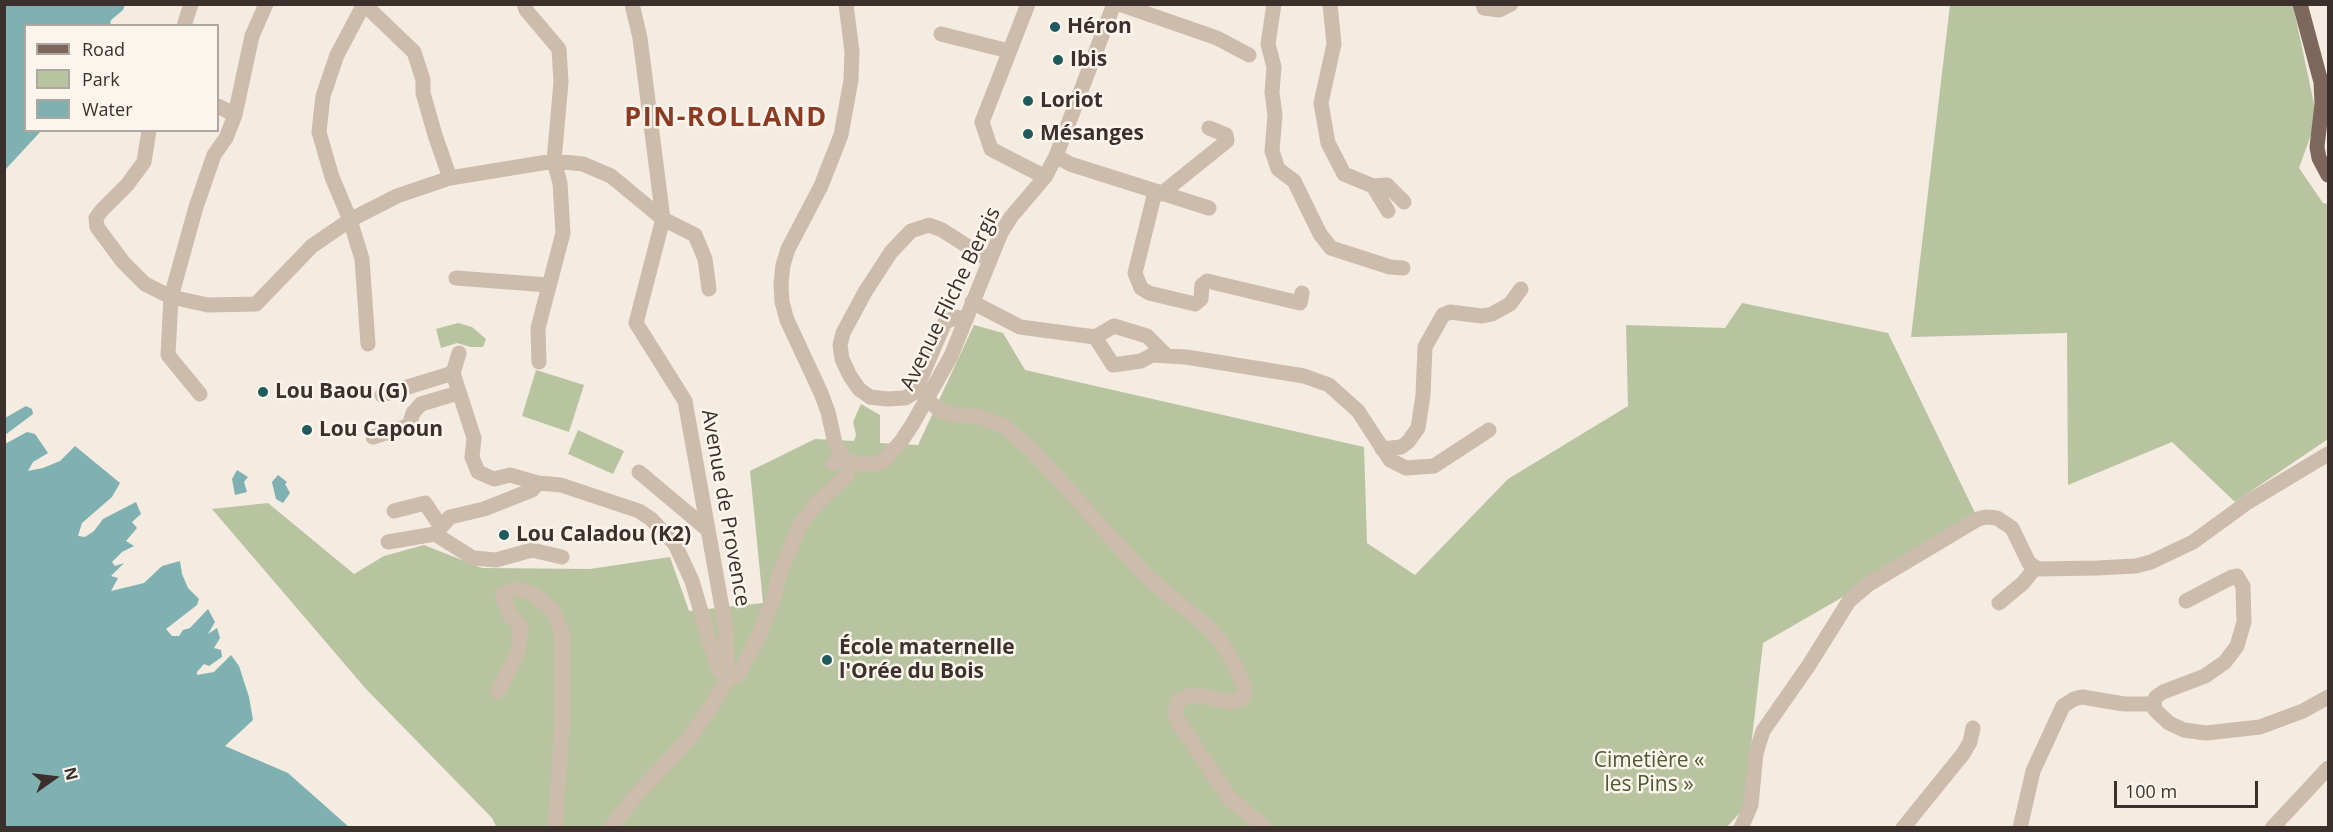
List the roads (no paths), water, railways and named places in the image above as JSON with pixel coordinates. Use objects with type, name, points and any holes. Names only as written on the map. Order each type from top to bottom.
[{"type":"main road","points":[[2300,4],[2321,82],[2322,104],[2317,147],[2319,158],[2328,175]]},
{"type":"street","points":[[185,24],[191,4]]},
{"type":"street","points":[[200,394],[168,356],[171,297],[196,207],[214,155],[226,138],[235,115],[252,36],[266,4]]},
{"type":"street","points":[[524,4],[526,10],[559,49],[561,82],[554,160],[560,183],[563,233],[538,328],[539,363]]},
{"type":"street","name":"Avenue de Provence","points":[[632,4],[640,38],[663,219],[636,323],[684,401],[726,630],[727,678]]},
{"type":"street","points":[[610,828],[633,799],[687,741],[714,702],[727,678],[738,675],[759,636],[773,600],[780,572],[801,523],[825,495],[842,467],[821,393],[787,320],[782,302],[781,284],[788,249],[824,178],[841,135],[851,80],[852,52],[846,4]]},
{"type":"street","points":[[1028,4],[982,122],[991,148],[1045,177]]},
{"type":"street","name":"Avenue Fliche Bergis","points":[[842,467],[883,461],[900,443],[927,399],[951,356],[989,260],[1011,217],[1045,177],[1056,156],[1114,4]]},
{"type":"street","points":[[1119,4],[1217,38],[1249,55]]},
{"type":"street","points":[[1274,4],[1268,44],[1274,67],[1272,92],[1275,115],[1272,151],[1278,169],[1294,181],[1320,234],[1331,248],[1390,267],[1403,268]]},
{"type":"street","points":[[1330,4],[1334,44],[1321,103],[1328,143],[1344,174],[1373,186],[1387,185],[1404,202]]},
{"type":"street","points":[[1483,4],[1484,8],[1499,10],[1511,4]]},
{"type":"street","points":[[368,344],[362,259],[350,220],[332,177],[320,132],[323,96],[337,55],[364,5],[414,52],[423,80],[423,93],[435,135],[450,178]]},
{"type":"street","points":[[941,34],[1009,51]]},
{"type":"street","points":[[219,107],[235,115]]},
{"type":"street","points":[[1209,128],[1226,135],[1227,141],[1158,193],[1135,273],[1141,288],[1149,293],[1195,304],[1201,299],[1202,285],[1207,281],[1300,303],[1302,293]]},
{"type":"street","points":[[148,132],[144,162],[127,185],[96,218],[97,227],[123,262],[145,284],[171,297],[208,304],[256,304],[312,246],[350,220],[397,196],[450,178],[554,160],[583,164],[611,176],[663,219],[694,235],[705,259],[709,289]]},
{"type":"street","points":[[1056,156],[1070,164],[1209,208]]},
{"type":"street","points":[[1373,186],[1388,211]]},
{"type":"street","points":[[966,320],[957,317],[945,322],[915,392],[905,398],[870,397],[859,389],[842,359],[840,345],[843,333],[865,292],[891,252],[910,231],[930,225],[942,230],[989,260]]},
{"type":"street","points":[[456,278],[548,285]]},
{"type":"street","points":[[1382,449],[1401,447],[1408,442],[1418,428],[1423,395],[1425,346],[1443,315],[1450,312],[1482,316],[1492,314],[1510,304],[1521,289]]},
{"type":"street","points":[[972,302],[1020,327],[1095,337],[1114,326],[1147,336],[1167,356]]},
{"type":"street","points":[[1095,337],[1113,365],[1141,361],[1152,355],[1167,356],[1304,376],[1329,385],[1358,411],[1390,460],[1406,468],[1434,466],[1490,430]]},
{"type":"street","points":[[459,353],[453,373],[474,438],[472,457],[478,472],[494,478],[510,475],[538,483],[561,485],[639,512],[651,519],[675,544],[692,581],[718,669],[727,678]]},
{"type":"street","points":[[382,395],[453,373]]},
{"type":"street","points":[[373,437],[405,427],[410,423],[413,412],[421,404],[459,393]]},
{"type":"street","points":[[927,399],[940,411],[953,415],[976,416],[1004,426],[1032,450],[1147,577],[1210,629],[1225,648],[1244,688],[1243,699],[1230,702],[1204,696],[1189,696],[1177,702],[1176,718],[1230,799],[1265,828]]},
{"type":"street","points":[[1741,828],[1751,805],[1756,753],[1762,731],[1854,595],[1917,555],[1978,519],[1986,517],[1997,518],[2012,528],[2029,562],[2035,568],[2042,570],[2136,566],[2166,556],[2199,538],[2248,502],[2328,454]]},
{"type":"street","points":[[639,472],[708,530]]},
{"type":"street","points":[[388,542],[438,531],[450,517],[484,509],[532,490],[538,483]]},
{"type":"street","points":[[394,511],[425,503],[438,531],[473,558],[496,560],[532,550],[562,557]]},
{"type":"street","points":[[1999,603],[2023,583],[2035,568]]},
{"type":"street","points":[[2186,601],[2237,576],[2242,582],[2244,622],[2234,652],[2217,668],[2190,683],[2163,692],[2156,697],[2154,704],[2158,713],[2175,727],[2206,733],[2271,724],[2303,711],[2328,697]]},
{"type":"street","points":[[498,691],[518,652],[520,626],[510,615],[502,595],[515,589],[532,593],[553,610],[562,634],[562,726],[555,828]]},
{"type":"street","points":[[2020,828],[2033,771],[2063,706],[2082,697],[2124,704],[2154,704]]},
{"type":"street","points":[[1904,828],[1963,754],[1970,742],[1973,728]]},
{"type":"street","points":[[2272,828],[2328,768]]},
{"type":"water","points":[[5,4],[125,5],[123,10],[111,20],[110,24],[24,24],[24,132],[40,132],[5,170]]},
{"type":"water","points":[[26,406],[32,409],[33,414],[5,435],[5,418]]},
{"type":"water","points":[[27,432],[35,434],[48,453],[33,462],[28,471],[60,461],[75,446],[120,483],[112,497],[82,523],[78,536],[85,537],[94,531],[103,519],[136,502],[141,514],[132,522],[137,528],[126,541],[134,546],[122,552],[112,562],[115,566],[124,563],[111,576],[118,578],[111,591],[144,583],[162,566],[180,561],[188,588],[199,599],[197,605],[166,629],[172,636],[179,636],[208,609],[215,622],[208,634],[217,628],[220,638],[214,648],[221,650],[222,657],[209,666],[204,664],[197,675],[214,672],[231,655],[239,666],[249,697],[253,720],[225,746],[288,773],[349,827],[5,827],[5,444]]},
{"type":"water","points":[[237,470],[248,477],[244,482],[247,492],[235,495],[232,479]]},
{"type":"water","points":[[278,475],[287,482],[285,484],[290,493],[283,503],[276,499],[272,482]]},
{"type":"place","name":"Héron","points":[[1055,27]]},
{"type":"place","name":"Ibis","points":[[1058,60]]},
{"type":"place","name":"Loriot","points":[[1028,101]]},
{"type":"place","name":"Mésanges","points":[[1028,134]]},
{"type":"place","name":"Lou Baou (G)","points":[[263,392]]},
{"type":"place","name":"Lou Capoun","points":[[307,430]]},
{"type":"place","name":"Lou Caladou (K2)","points":[[504,535]]},
{"type":"place","name":"École maternelle l'Orée du Bois","points":[[827,660]]},
{"type":"district","name":"PIN-ROLLAND","points":[[726,118]]},
{"type":"park label","name":"Cimetière « les Pins »","points":[[1649,773]]}]
